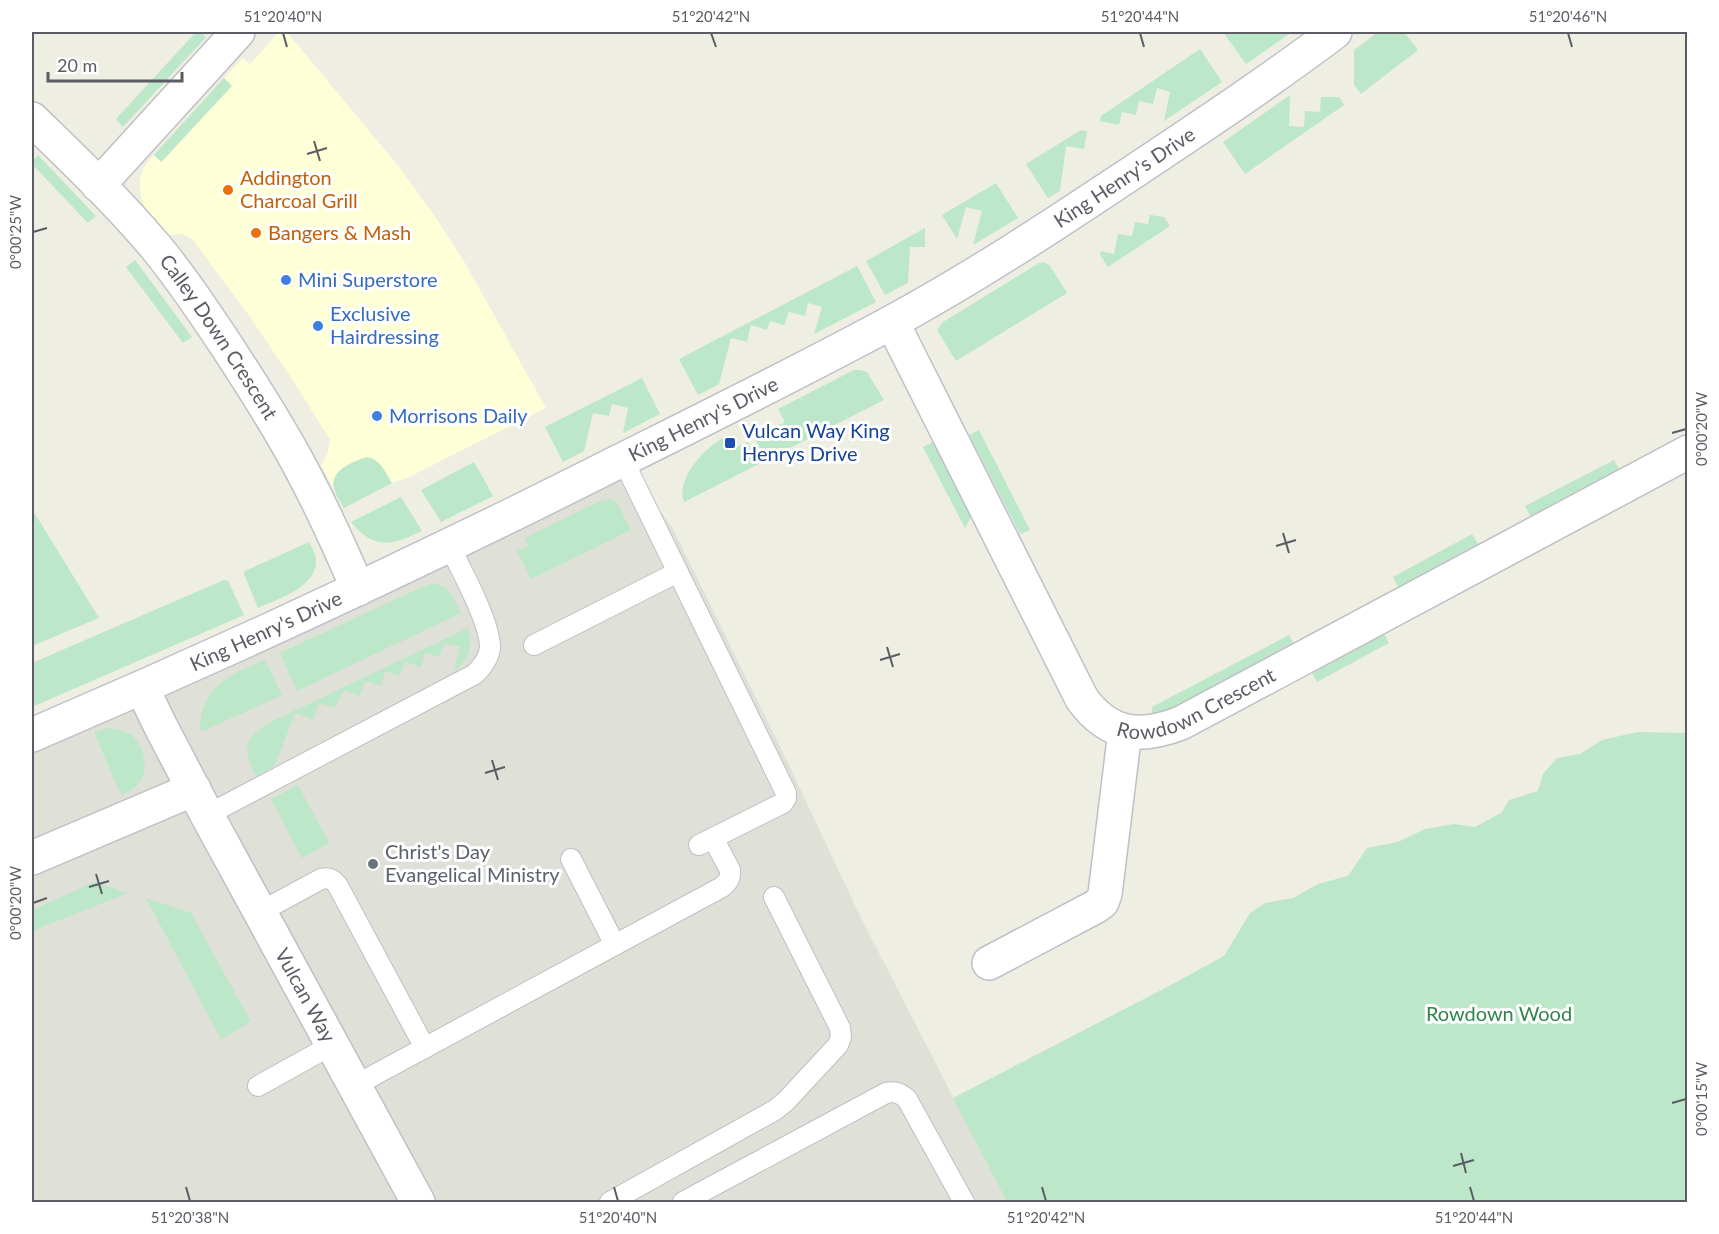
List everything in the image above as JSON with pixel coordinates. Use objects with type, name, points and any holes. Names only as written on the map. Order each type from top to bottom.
[{"type":"street","points":[[98,184],[238,32]]},
{"type":"street","name":"King Henry's Drive","points":[[32,735],[142,688],[358,589],[761,391],[892,322],[1065,218],[1335,32]]},
{"type":"street","name":"Calley Down Crescent","points":[[32,120],[98,184],[184,283],[246,375],[305,476],[358,589]]},
{"type":"street","name":"Rowdown Crescent","points":[[892,322],[1082,699],[1096,716],[1125,731],[1152,732],[1180,723],[1688,452]]},
{"type":"street","name":"Vulcan Way","points":[[142,688],[200,802],[418,1203]]},
{"type":"street","points":[[989,963],[1102,902],[1105,894],[1125,731]]},
{"type":"street","points":[[32,858],[200,802]]},
{"type":"lane","points":[[354,1086],[728,882],[729,870],[706,841],[783,803],[786,798],[786,793],[623,460]]},
{"type":"lane","points":[[200,802],[475,674],[483,667],[490,647],[488,636],[480,612],[449,545]]},
{"type":"lane","points":[[534,645],[678,572]]},
{"type":"lane","points":[[571,859],[615,945]]},
{"type":"lane","points":[[260,912],[321,879],[327,877],[333,880],[425,1048]]},
{"type":"lane","points":[[610,1203],[775,1110],[837,1045],[841,1037],[840,1028],[774,897]]},
{"type":"lane","points":[[258,1086],[332,1045]]},
{"type":"lane","points":[[683,1203],[886,1093],[894,1091],[907,1099],[964,1203]]},
{"type":"shaded area","points":[[279,32],[287,32],[400,168],[434,215],[465,263],[546,408],[409,477],[392,483],[380,464],[333,482],[334,489],[321,465],[328,452],[330,440],[292,379],[250,317],[192,239],[183,234],[170,235],[165,232],[145,208],[140,194],[140,178],[144,167],[154,155],[162,162],[231,86],[224,78],[243,58],[250,64]]},
{"type":"shaded area","points":[[623,460],[672,527],[860,916],[1007,1202],[32,1202],[32,735]]},
{"type":"green space","points":[[196,32],[206,37],[123,127],[116,119]]},
{"type":"green space","points":[[1223,32],[1292,32],[1246,64]]},
{"type":"green space","points":[[1378,32],[1404,32],[1418,50],[1361,94],[1354,85],[1354,50]]},
{"type":"green space","points":[[1200,49],[1222,82],[1164,121],[1170,92],[1157,88],[1153,104],[1139,101],[1136,115],[1122,112],[1119,125],[1100,121],[1101,116]]},
{"type":"green space","points":[[224,78],[232,86],[161,162],[154,155]]},
{"type":"green space","points":[[1290,95],[1289,126],[1304,127],[1305,111],[1320,112],[1321,97],[1339,97],[1344,105],[1245,174],[1223,142]]},
{"type":"green space","points":[[1081,130],[1087,131],[1084,149],[1066,146],[1060,191],[1048,198],[1026,164]]},
{"type":"green space","points":[[38,155],[96,216],[88,223],[32,164]]},
{"type":"green space","points":[[996,183],[1018,218],[973,245],[982,211],[966,207],[957,239],[942,215]]},
{"type":"green space","points":[[1150,215],[1164,217],[1170,226],[1108,267],[1100,255],[1101,251],[1114,254],[1118,234],[1132,236],[1135,222],[1148,224]]},
{"type":"green space","points":[[925,228],[925,247],[910,247],[908,283],[885,295],[866,261]]},
{"type":"green space","points":[[135,260],[192,337],[183,343],[126,267]]},
{"type":"green space","points":[[1044,262],[1050,266],[1067,293],[956,361],[937,330],[943,322]]},
{"type":"green space","points":[[857,266],[876,302],[814,334],[822,307],[808,303],[805,316],[789,312],[784,325],[770,321],[767,330],[751,325],[747,342],[731,338],[719,384],[698,395],[679,359]]},
{"type":"green space","points":[[854,370],[867,372],[884,400],[766,460],[754,438],[785,422],[778,409]]},
{"type":"green space","points":[[642,378],[660,414],[623,433],[628,408],[612,404],[609,416],[593,413],[584,451],[563,462],[545,427]]},
{"type":"green space","points":[[979,430],[1030,530],[1020,534],[969,435]]},
{"type":"green space","points":[[725,437],[732,449],[748,442],[759,464],[684,502],[682,493],[684,483],[694,464],[717,441]]},
{"type":"green space","points":[[933,442],[971,517],[965,528],[923,447]]},
{"type":"green space","points":[[367,457],[379,464],[392,483],[344,508],[335,491],[333,484],[335,478],[342,468]]},
{"type":"green space","points":[[1614,460],[1619,469],[1530,516],[1525,506]]},
{"type":"green space","points":[[474,462],[493,496],[441,522],[421,490]]},
{"type":"green space","points":[[401,497],[422,531],[401,540],[384,543],[367,537],[351,522]]},
{"type":"green space","points":[[611,499],[617,503],[631,530],[531,579],[517,551],[528,546],[525,538],[598,502]]},
{"type":"green space","points":[[32,509],[99,618],[32,646]]},
{"type":"green space","points":[[1472,534],[1478,544],[1398,587],[1393,577]]},
{"type":"green space","points":[[309,542],[315,553],[316,561],[315,570],[310,578],[294,591],[258,608],[244,574],[245,571]]},
{"type":"green space","points":[[224,580],[228,581],[244,615],[32,707],[32,663]]},
{"type":"green space","points":[[432,584],[447,589],[461,613],[297,691],[280,653]]},
{"type":"green space","points":[[468,628],[470,647],[463,663],[454,671],[460,647],[444,643],[440,657],[425,653],[421,667],[405,662],[400,676],[385,671],[381,686],[365,681],[359,696],[344,690],[335,708],[319,703],[313,720],[295,713],[276,763],[256,776],[247,748],[253,735],[259,730],[277,719]]},
{"type":"green space","points":[[1384,634],[1389,643],[1317,682],[1312,673]]},
{"type":"green space","points":[[1289,635],[1293,643],[1164,713],[1152,716],[1152,707]]},
{"type":"green space","points":[[265,660],[282,695],[201,732],[202,711],[216,687],[230,676]]},
{"type":"green space","points":[[107,728],[130,734],[143,753],[143,776],[133,789],[121,795],[94,732]]},
{"type":"green space","name":"Rowdown Wood","points":[[1638,732],[1687,733],[1687,1202],[1007,1202],[953,1098],[1224,956],[1250,913],[1265,903],[1293,898],[1318,884],[1348,876],[1367,848],[1398,842],[1425,829],[1454,824],[1475,827],[1501,813],[1509,800],[1538,791],[1543,774],[1557,758],[1580,754],[1602,740]]},
{"type":"green space","points":[[298,785],[329,843],[302,858],[271,799]]},
{"type":"green space","points":[[94,882],[128,893],[32,931],[32,910]]},
{"type":"green space","points":[[146,898],[191,913],[251,1022],[221,1039]]},
{"type":"place","name":"Addington Charcoal Grill","points":[[228,190]]},
{"type":"place","name":"Bangers & Mash","points":[[256,233]]},
{"type":"place","name":"Mini Superstore","points":[[286,280]]},
{"type":"place","name":"Exclusive Hairdressing","points":[[318,326]]},
{"type":"place","name":"Morrisons Daily","points":[[377,416]]},
{"type":"place","name":"Vulcan Way King Henrys Drive","points":[[730,443]]},
{"type":"place","name":"Christ's Day Evangelical Ministry","points":[[373,864]]}]
